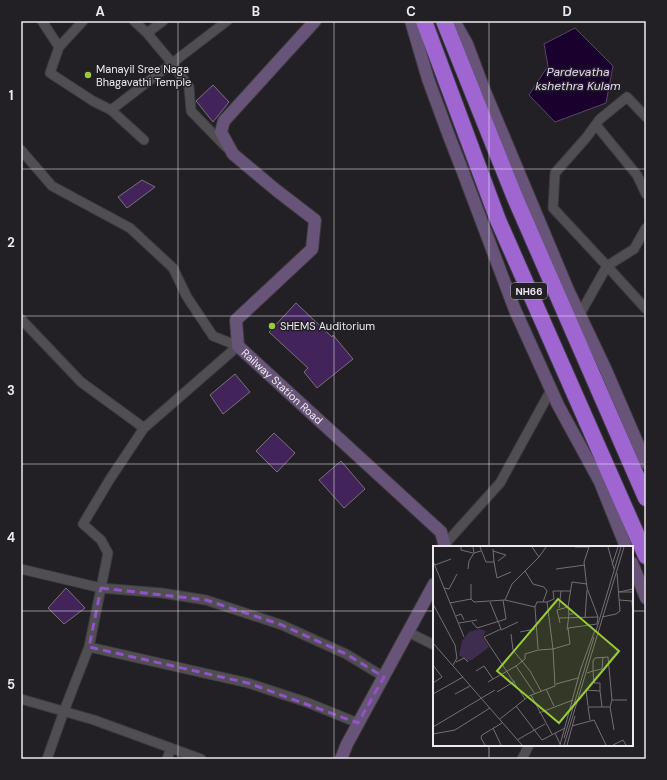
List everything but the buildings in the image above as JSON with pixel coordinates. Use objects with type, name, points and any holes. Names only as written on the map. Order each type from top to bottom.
[{"type":"highway","name":"NH66","points":[[424,21],[498,220],[646,556]]},
{"type":"highway","name":"NH66","points":[[444,21],[515,198],[646,498]]},
{"type":"street","points":[[42,21],[59,47]]},
{"type":"street","points":[[83,21],[59,47],[50,73],[93,101],[111,110],[144,140]]},
{"type":"street","points":[[134,21],[147,33],[189,86],[191,111],[232,154]]},
{"type":"street","points":[[147,33],[164,21]]},
{"type":"street","points":[[111,110],[227,21]]},
{"type":"street","name":"Railway Station Road","points":[[315,21],[224,121],[222,132],[232,154],[315,220],[312,249],[236,320],[238,346],[441,532],[445,546]]},
{"type":"street","points":[[410,21],[448,136],[466,179],[515,310],[558,405],[600,482],[626,546]]},
{"type":"street","points":[[454,21],[467,44],[485,92],[568,290],[605,368],[646,462]]},
{"type":"street","points":[[646,117],[627,97],[600,118],[586,138],[554,173],[553,208],[646,309]]},
{"type":"street","points":[[596,125],[636,175],[646,194]]},
{"type":"street","points":[[21,150],[52,186],[130,228],[173,268],[187,297],[214,336],[238,346],[144,428],[110,479],[84,524],[100,540],[108,553],[89,647],[47,759]]},
{"type":"street","points":[[580,314],[608,266],[634,249],[646,228]]},
{"type":"street","points":[[21,319],[81,382],[144,428]]},
{"type":"street","points":[[445,546],[500,483],[551,390]]},
{"type":"street","points":[[633,566],[646,598]]},
{"type":"street","points":[[21,569],[101,588],[162,593],[206,600],[282,625],[346,654],[384,677]]},
{"type":"street","points":[[344,758],[358,723],[433,586]]},
{"type":"street","points":[[408,632],[433,644]]},
{"type":"street","points":[[89,647],[248,683],[306,702],[358,723]]},
{"type":"street","points":[[21,699],[94,720],[200,759]]},
{"type":"street","points":[[522,759],[528,746]]},
{"type":"street","points":[[167,759],[171,748]]},
{"type":"highlighted area","points":[[101,588],[206,600],[282,625],[346,654],[384,677],[358,723],[248,683],[89,647]]},
{"type":"water","name":"Pardevatha kshethra Kulam","points":[[575,28],[613,66],[606,103],[555,122],[529,95],[548,66],[544,44]]},
{"type":"place","name":"Manayil Sree Naga Bhagavathi Temple","points":[[88,75]]},
{"type":"place","name":"SHEMS Auditorium","points":[[272,326]]}]
